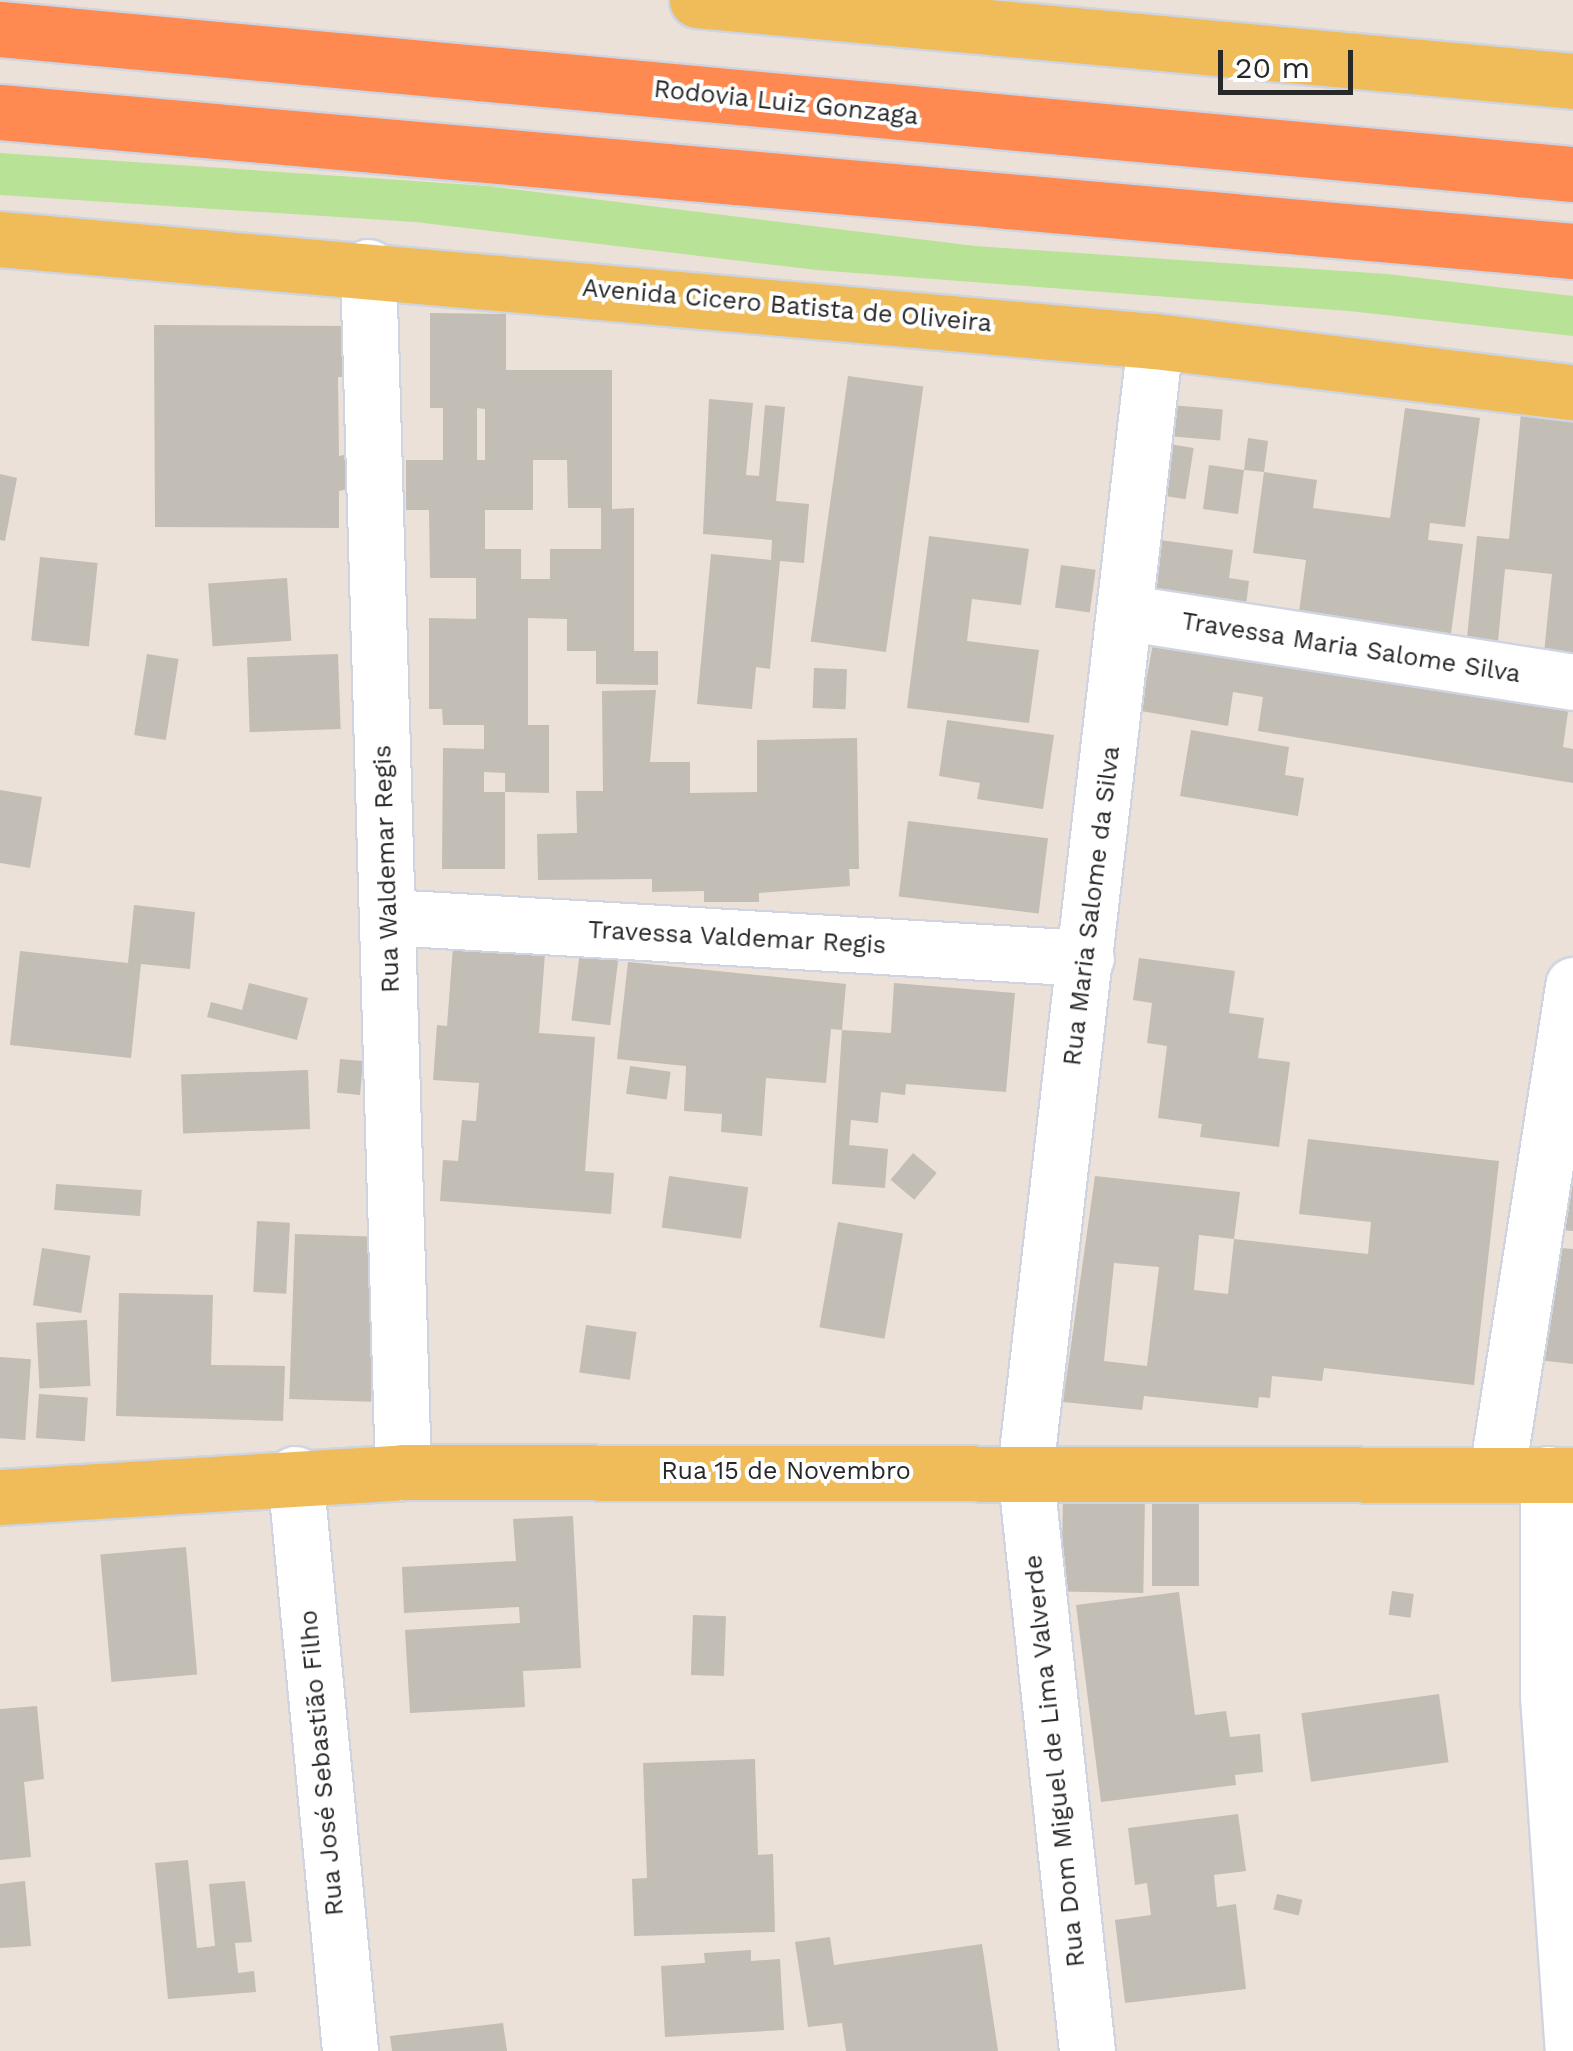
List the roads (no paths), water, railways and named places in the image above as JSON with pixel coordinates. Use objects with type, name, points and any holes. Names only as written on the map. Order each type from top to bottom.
[{"type":"highway","name":"Rodovia Luiz Gonzaga","points":[[0,29],[1573,174]]},
{"type":"highway","points":[[0,112],[1573,251]]},
{"type":"main road","points":[[697,0],[805,5],[1573,81]]},
{"type":"main road","name":"Avenida Cicero Batista de Oliveira","points":[[0,240],[368,267],[1155,341],[1573,392]]},
{"type":"main road","name":"Rua 15 de Novembro","points":[[0,1497],[294,1474],[402,1472],[1025,1470],[1540,1474]]},
{"type":"street","name":"Rua Waldemar Regis","points":[[368,267],[402,1472]]},
{"type":"street","name":"Rua Maria Salome da Silva","points":[[1025,1470],[1128,613],[1155,341]]},
{"type":"street","name":"Travessa Maria Salome Silva","points":[[1128,613],[1573,682]]},
{"type":"street","name":"Travessa Valdemar Regis","points":[[389,918],[1086,958]]},
{"type":"street","points":[[1573,985],[1540,1474],[1548,1714],[1573,2051]]},
{"type":"street","name":"Rua Dom Miguel de Lima Valverde","points":[[1025,1470],[1087,2051]]},
{"type":"street","name":"Rua José Sebastião Filho","points":[[294,1474],[350,2051]]}]
